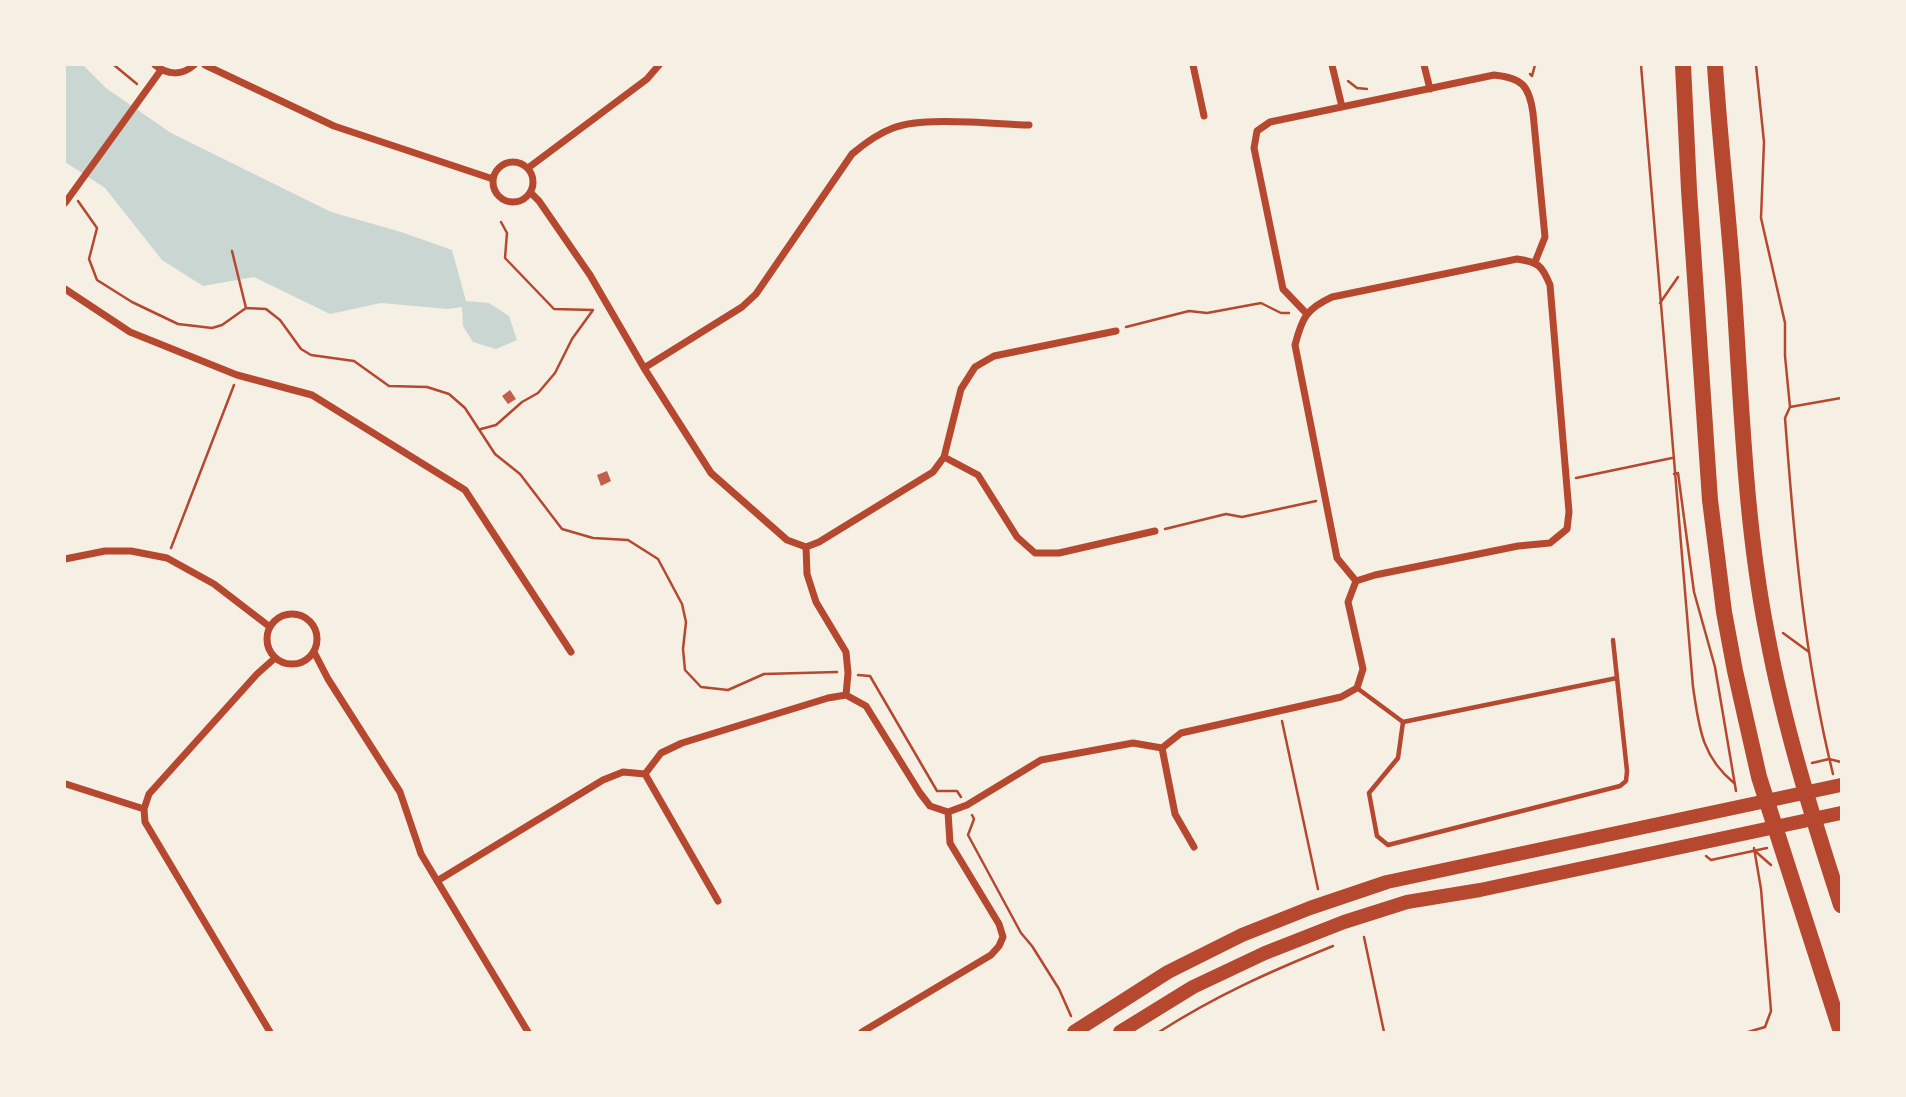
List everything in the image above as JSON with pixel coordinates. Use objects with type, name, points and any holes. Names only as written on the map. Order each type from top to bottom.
[{"type":"highway","points":[[1683,65],[1693,256],[1715,553],[1734,671],[1766,801],[1840,1032]]},
{"type":"highway","points":[[1715,65],[1755,559],[1785,720],[1815,819],[1834,855],[1841,905]]},
{"type":"main road","points":[[1077,1028],[1168,972],[1242,935],[1387,882],[1841,785]]},
{"type":"main road","points":[[1120,1032],[1193,988],[1265,953],[1344,922],[1407,902],[1480,890],[1841,813]]},
{"type":"street","points":[[65,203],[144,93],[158,67],[171,73],[181,73],[194,65]]},
{"type":"street","points":[[205,65],[334,126],[493,179]]},
{"type":"street","points":[[528,168],[647,79],[659,65]]},
{"type":"street","points":[[1193,65],[1204,116]]},
{"type":"street","points":[[1332,65],[1342,107]]},
{"type":"street","points":[[1424,65],[1430,89]]},
{"type":"street","points":[[1307,313],[1283,289],[1254,148],[1257,131],[1270,122],[1494,75],[1512,77],[1525,85],[1531,97],[1533,113],[1545,237],[1535,262]]},
{"type":"street","points":[[644,368],[742,307],[756,294],[852,154],[872,137],[895,127],[917,122],[1029,125]]},
{"type":"street","points":[[517,162],[528,168],[534,180],[531,193],[520,201],[506,201],[496,192],[493,179],[504,164],[517,162]]},
{"type":"street","points":[[531,193],[590,275],[644,368],[711,473],[787,540],[806,547],[819,542],[933,472],[944,457],[961,389],[975,367],[994,356],[1116,331]]},
{"type":"street","points":[[1517,259],[1535,262],[1545,273],[1550,285],[1569,512],[1567,529],[1550,542],[1518,546],[1356,581],[1337,558],[1295,345],[1307,313],[1332,298],[1517,259]]},
{"type":"street","points":[[65,289],[130,332],[237,375],[312,395],[465,490],[571,652]]},
{"type":"street","points":[[944,457],[978,475],[1017,537],[1035,553],[1059,553],[1155,531]]},
{"type":"street","points":[[806,547],[807,574],[816,602],[846,652],[846,695]]},
{"type":"street","points":[[65,559],[105,551],[131,551],[167,558],[214,584],[270,626]]},
{"type":"street","points":[[645,774],[661,753],[682,743],[828,698],[846,695],[866,706],[930,806],[948,812],[967,805],[1041,760],[1133,743],[1162,748],[1181,733],[1341,697],[1357,688],[1363,669],[1348,602],[1356,581]]},
{"type":"street","points":[[285,615],[302,615],[315,627],[318,635],[314,652],[308,659],[294,665],[285,664],[275,658],[267,643],[270,626],[285,615]]},
{"type":"street","points":[[314,652],[328,680],[400,792],[421,854],[528,1032]]},
{"type":"street","points":[[270,1032],[145,822],[144,809],[149,794],[275,658]]},
{"type":"street","points":[[1162,748],[1175,814],[1194,847]]},
{"type":"street","points":[[437,881],[603,780],[623,772],[645,774]]},
{"type":"street","points":[[645,774],[718,901]]},
{"type":"street","points":[[66,784],[144,809]]},
{"type":"street","points":[[862,1032],[991,955],[1003,937],[999,924],[950,843],[948,812]]},
{"type":"lane","points":[[1403,722],[1398,758],[1370,793],[1377,836],[1388,845],[1620,786],[1626,781],[1627,771],[1613,640]]},
{"type":"lane","points":[[1357,688],[1403,722],[1617,678]]},
{"type":"path","points":[[114,65],[144,93]]},
{"type":"path","points":[[1532,76],[1535,65]]},
{"type":"path","points":[[1641,65],[1685,614],[1697,710],[1708,755],[1721,773],[1734,783],[1715,667],[1694,592],[1678,473],[1674,474]]},
{"type":"path","points":[[1756,65],[1764,142],[1761,219],[1785,323],[1784,356],[1790,407],[1785,418],[1798,584],[1822,738],[1829,759]]},
{"type":"path","points":[[1346,73],[1348,81],[1357,88],[1370,90]]},
{"type":"path","points":[[70,195],[82,203],[97,228],[89,259],[97,280],[132,302],[178,324],[212,328],[222,325],[246,308],[267,309],[280,320],[302,349],[311,355],[354,360],[389,386],[427,387],[449,394],[465,408],[495,454],[520,474],[562,529],[593,538],[614,537],[628,540],[658,559],[682,604],[686,622],[683,649],[685,670],[701,687],[728,690],[764,674],[848,673],[870,676],[937,791],[957,791],[967,805],[974,819],[968,835],[1021,933],[1059,989],[1077,1028]]},
{"type":"path","points":[[481,429],[496,425],[522,402],[538,393],[555,373],[572,339],[593,310],[554,309],[505,258],[507,233],[501,222]]},
{"type":"path","points":[[232,251],[246,308]]},
{"type":"path","points":[[1660,303],[1693,256]]},
{"type":"path","points":[[1116,331],[1134,324],[1189,312],[1207,313],[1261,303],[1281,313],[1291,313],[1300,306]]},
{"type":"path","points":[[167,558],[237,375]]},
{"type":"path","points":[[1790,407],[1841,398]]},
{"type":"path","points":[[1566,480],[1672,458]]},
{"type":"path","points":[[1155,531],[1226,514],[1242,517],[1326,499]]},
{"type":"path","points":[[1764,618],[1809,652]]},
{"type":"path","points":[[1280,711],[1318,891]]},
{"type":"path","points":[[1798,767],[1829,759],[1841,762]]},
{"type":"path","points":[[1711,860],[1780,845]]},
{"type":"path","points":[[1748,1032],[1765,1027],[1771,1011],[1761,889],[1755,851]]},
{"type":"path","points":[[1364,937],[1384,1032]]},
{"type":"path","points":[[1159,1032],[1256,977],[1333,946]]},
{"type":"shaded area","points":[[65,65],[83,65],[106,88],[171,133],[331,212],[452,250],[466,301],[489,303],[509,316],[517,340],[496,349],[473,342],[463,326],[462,307],[448,309],[381,303],[330,314],[254,277],[203,286],[162,260],[105,188],[65,162]]},
{"type":"building","points":[[510,390],[516,399],[508,404],[502,396]]},
{"type":"building","points":[[607,471],[611,481],[601,486],[597,475]]}]
